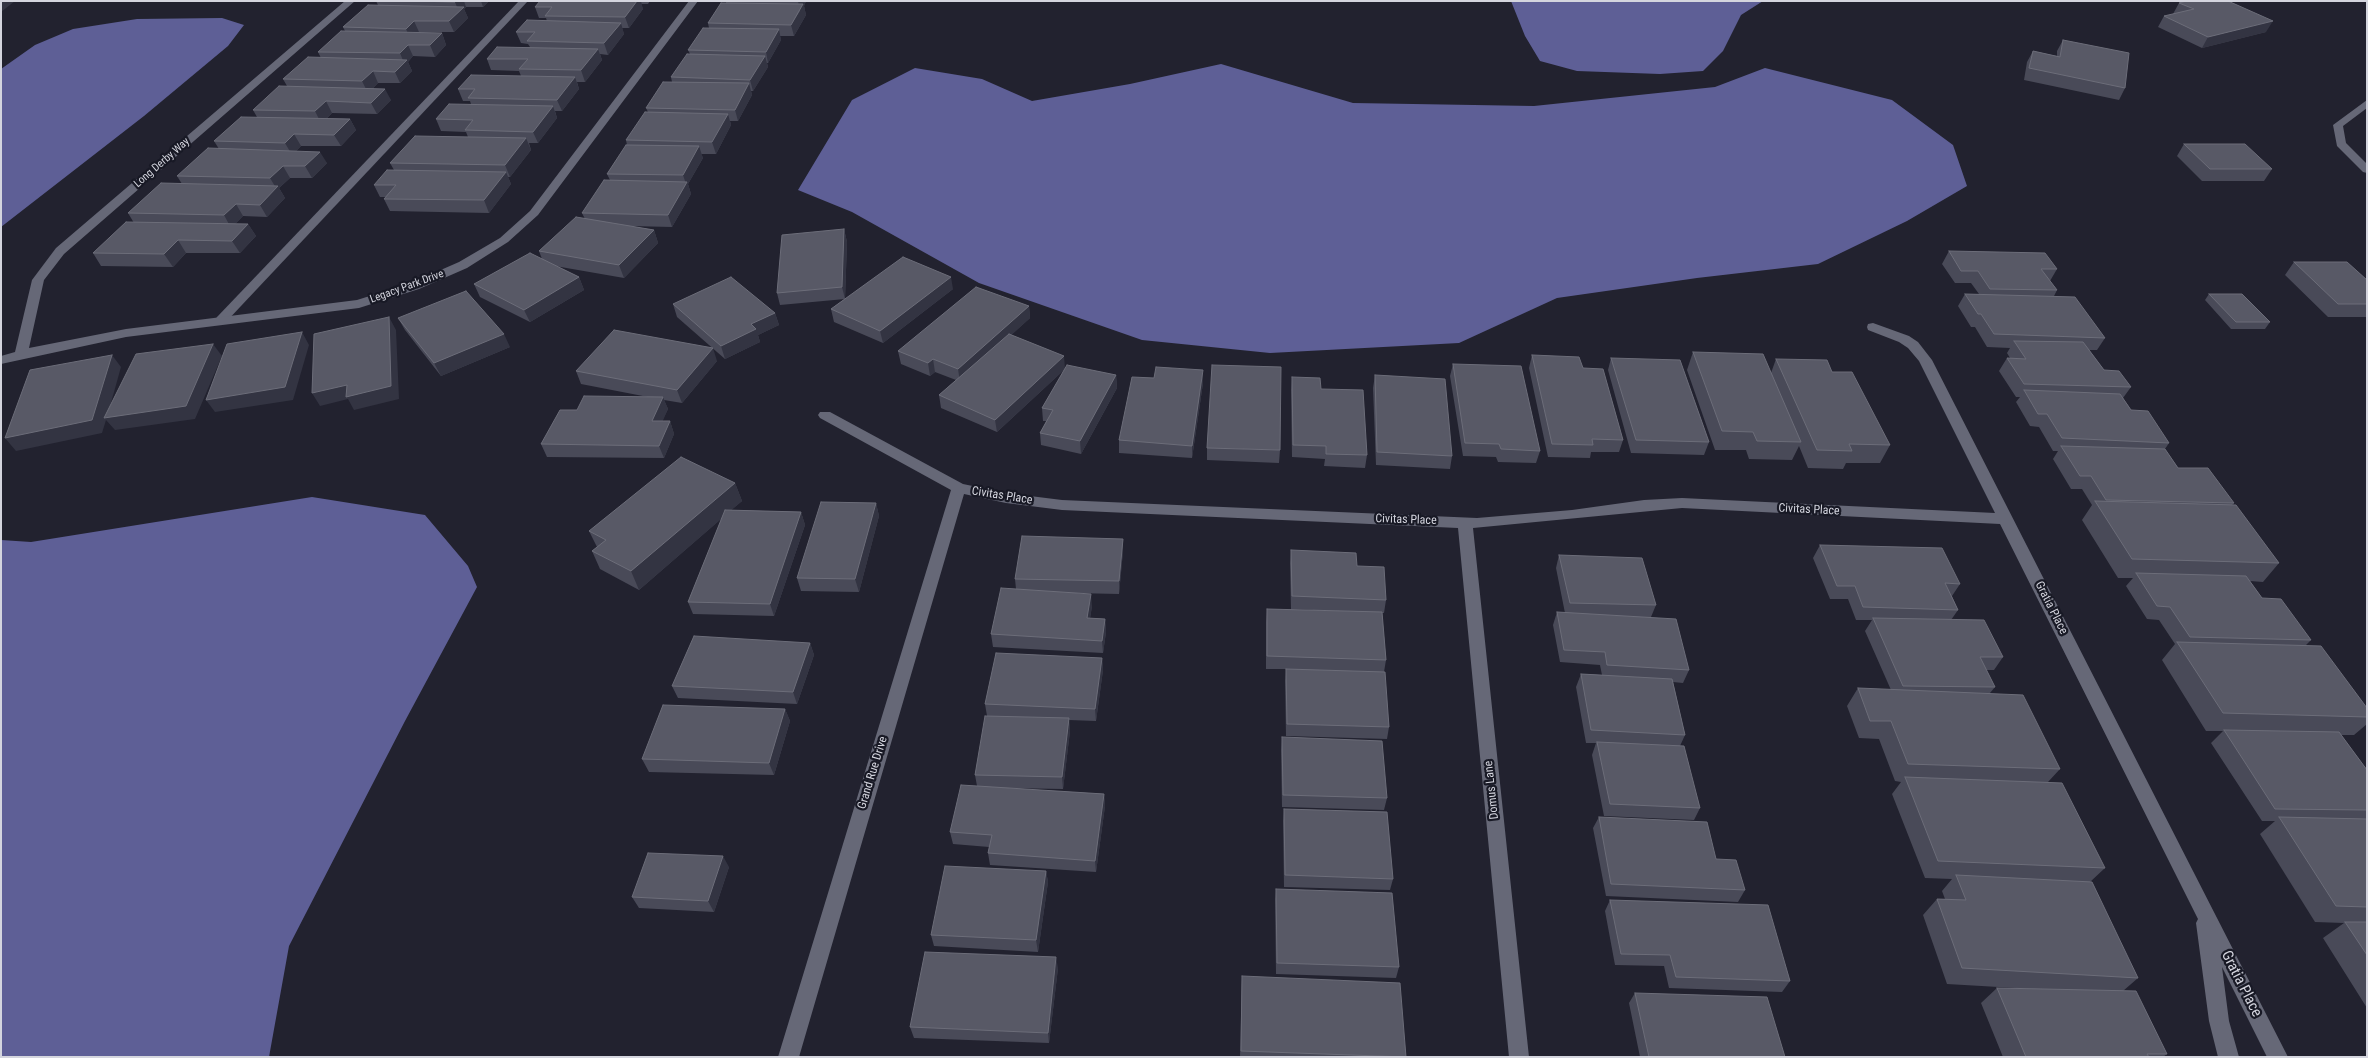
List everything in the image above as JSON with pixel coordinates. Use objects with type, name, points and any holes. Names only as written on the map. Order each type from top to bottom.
[{"type":"street","name":"Long Derby Way","points":[[20,354],[38,280],[60,251],[351,1]]},
{"type":"street","points":[[221,320],[524,1]]},
{"type":"street","name":"Legacy Park Drive","points":[[1,360],[20,354],[126,334],[221,320],[358,304],[415,286],[462,265],[504,240],[534,213],[694,1]]},
{"type":"street","points":[[2367,103],[2338,125],[2341,144],[2367,170]]},
{"type":"street","name":"Gratia Place","points":[[1873,327],[1904,339],[1913,345],[1925,360],[2278,1057]]},
{"type":"street","name":"Civitas Place","points":[[825,415],[959,488],[1006,498],[1062,505],[1465,523],[1496,522],[1644,505],[1682,503],[2006,519]]},
{"type":"street","name":"Grand Rue Drive","points":[[788,1057],[959,488]]},
{"type":"street","name":"Domus Lane","points":[[1465,523],[1520,1057]]},
{"type":"street","name":"Gratia Place","points":[[2204,912],[2219,1021],[2229,1057]]},
{"type":"water","points":[[1511,1],[1763,1],[1741,15],[1723,51],[1703,71],[1660,74],[1577,71],[1540,61],[1525,36]]},
{"type":"water","points":[[222,18],[244,25],[228,46],[144,116],[1,227],[1,69],[35,45],[73,29],[137,19]]},
{"type":"water","points":[[1221,64],[1353,103],[1534,106],[1715,87],[1765,68],[1892,100],[1953,145],[1967,186],[1907,221],[1818,264],[1697,278],[1557,298],[1459,343],[1270,353],[1142,340],[979,283],[852,212],[798,190],[852,100],[915,68],[982,79],[1032,101],[1130,84]]},
{"type":"water","points":[[312,497],[425,515],[468,566],[477,587],[405,721],[289,946],[269,1057],[1,1057],[1,540],[31,542]]},
{"type":"building","points":[[412,1],[456,1],[455,2]]},
{"type":"building","points":[[540,1],[637,1],[625,17],[545,16],[552,7],[535,7]]},
{"type":"building","points":[[2186,1],[2228,1],[2273,21],[2208,37],[2164,16],[2194,9],[2179,3]]},
{"type":"building","points":[[721,3],[803,4],[791,25],[708,23]]},
{"type":"building","points":[[368,5],[464,7],[449,21],[414,21],[406,29],[343,27]]},
{"type":"building","points":[[527,20],[621,23],[604,43],[527,41],[535,32],[516,32]]},
{"type":"building","points":[[703,28],[779,29],[766,52],[688,50]]},
{"type":"building","points":[[341,31],[442,33],[430,45],[408,45],[400,53],[318,52]]},
{"type":"building","points":[[2063,40],[2129,53],[2125,88],[2029,68],[2033,51],[2060,57]]},
{"type":"building","points":[[497,47],[598,49],[581,70],[519,69],[528,59],[487,59]]},
{"type":"building","points":[[687,54],[765,56],[750,80],[671,77]]},
{"type":"building","points":[[308,57],[407,60],[395,72],[373,71],[362,81],[283,79]]},
{"type":"building","points":[[471,75],[575,77],[557,100],[468,98],[475,89],[458,89]]},
{"type":"building","points":[[663,82],[749,83],[735,110],[646,108]]},
{"type":"building","points":[[279,86],[385,89],[371,103],[326,101],[315,111],[253,110]]},
{"type":"building","points":[[449,104],[553,106],[533,132],[465,130],[473,120],[436,119]]},
{"type":"building","points":[[645,112],[728,114],[712,142],[626,140]]},
{"type":"building","points":[[241,117],[350,119],[334,135],[294,134],[285,143],[214,141]]},
{"type":"building","points":[[415,136],[526,138],[505,165],[390,163]]},
{"type":"building","points":[[2184,144],[2245,144],[2272,169],[2210,169]]},
{"type":"building","points":[[626,145],[699,146],[683,175],[607,174]]},
{"type":"building","points":[[208,148],[320,152],[305,166],[283,166],[270,178],[177,176]]},
{"type":"building","points":[[387,170],[506,172],[484,200],[384,199],[396,185],[374,185]]},
{"type":"building","points":[[604,180],[687,182],[668,215],[582,213]]},
{"type":"building","points":[[161,183],[278,186],[260,205],[236,204],[224,215],[128,213]]},
{"type":"building","points":[[576,217],[654,230],[619,265],[539,251]]},
{"type":"building","points":[[126,222],[248,224],[232,241],[178,240],[164,254],[93,253]]},
{"type":"building","points":[[844,229],[842,287],[777,293],[782,235]]},
{"type":"building","points":[[1949,251],[2045,253],[2057,269],[2041,269],[2057,290],[1990,289],[1978,271],[1961,271]]},
{"type":"building","points":[[530,253],[579,277],[524,310],[474,284]]},
{"type":"building","points":[[903,257],[951,277],[880,331],[831,309]]},
{"type":"building","points":[[2294,262],[2347,262],[2367,280],[2367,304],[2338,304]]},
{"type":"building","points":[[731,277],[775,313],[751,324],[756,329],[721,346],[673,304]]},
{"type":"building","points":[[976,287],[1029,306],[958,369],[933,359],[928,363],[898,351]]},
{"type":"building","points":[[466,291],[504,334],[434,363],[398,318]]},
{"type":"building","points":[[1965,294],[2075,297],[2105,338],[1994,334]]},
{"type":"building","points":[[2209,294],[2242,294],[2270,322],[2236,322]]},
{"type":"building","points":[[389,317],[391,386],[346,397],[347,385],[312,393],[314,334]]},
{"type":"building","points":[[614,330],[713,348],[677,390],[576,371]]},
{"type":"building","points":[[302,332],[285,387],[206,400],[227,344]]},
{"type":"building","points":[[1009,334],[1064,356],[995,420],[939,395]]},
{"type":"building","points":[[2014,341],[2083,342],[2104,370],[2119,371],[2131,387],[2024,384],[2007,358],[2026,359]]},
{"type":"building","points":[[213,344],[186,406],[104,418],[136,354]]},
{"type":"building","points":[[1693,352],[1763,354],[1801,442],[1757,441],[1753,432],[1722,431]]},
{"type":"building","points":[[112,355],[92,420],[5,438],[30,370]]},
{"type":"building","points":[[1532,355],[1579,357],[1583,368],[1603,369],[1623,440],[1592,439],[1593,445],[1552,444]]},
{"type":"building","points":[[1611,358],[1680,360],[1709,442],[1636,440]]},
{"type":"building","points":[[1776,359],[1827,360],[1832,372],[1852,372],[1890,445],[1849,444],[1852,451],[1817,450]]},
{"type":"building","points":[[1453,364],[1521,366],[1540,451],[1501,449],[1499,444],[1465,443]]},
{"type":"building","points":[[1067,365],[1116,375],[1080,441],[1040,433],[1053,410],[1042,408]]},
{"type":"building","points":[[1212,365],[1281,367],[1280,450],[1207,448]]},
{"type":"building","points":[[1156,367],[1203,370],[1192,446],[1119,440],[1132,377],[1154,378]]},
{"type":"building","points":[[1375,375],[1445,379],[1452,456],[1377,452]]},
{"type":"building","points":[[1292,377],[1320,378],[1321,389],[1363,390],[1367,455],[1326,454],[1326,446],[1293,445]]},
{"type":"building","points":[[2024,390],[2120,394],[2131,410],[2148,411],[2169,443],[2062,438],[2047,414],[2038,414]]},
{"type":"building","points":[[584,396],[663,397],[652,421],[670,421],[659,446],[541,444],[560,410],[577,410]]},
{"type":"building","points":[[2061,446],[2165,449],[2178,468],[2208,468],[2234,503],[2106,500],[2091,476],[2080,476]]},
{"type":"building","points":[[681,457],[735,483],[631,571],[592,551],[606,540],[589,531]]},
{"type":"building","points":[[2095,501],[2236,505],[2279,563],[2132,559]]},
{"type":"building","points":[[821,502],[876,503],[855,579],[797,578]]},
{"type":"building","points":[[725,510],[801,512],[770,604],[688,602]]},
{"type":"building","points":[[1022,536],[1123,539],[1119,581],[1015,579]]},
{"type":"building","points":[[1820,545],[1942,548],[1960,584],[1945,583],[1958,610],[1863,607],[1855,586],[1837,586]]},
{"type":"building","points":[[1291,550],[1356,553],[1357,566],[1384,567],[1386,600],[1292,596]]},
{"type":"building","points":[[1559,555],[1642,558],[1656,605],[1570,603]]},
{"type":"building","points":[[2136,573],[2246,576],[2262,598],[2281,599],[2311,640],[2190,637],[2170,607],[2157,606]]},
{"type":"building","points":[[1001,588],[1091,594],[1087,618],[1105,619],[1102,641],[991,634]]},
{"type":"building","points":[[1267,609],[1382,612],[1386,660],[1267,656]]},
{"type":"building","points":[[1557,612],[1676,619],[1689,670],[1607,665],[1605,652],[1564,650]]},
{"type":"building","points":[[1873,618],[1984,620],[2003,657],[1980,657],[1995,687],[1903,686]]},
{"type":"building","points":[[694,636],[810,643],[793,692],[672,686]]},
{"type":"building","points":[[2177,642],[2321,646],[2367,708],[2367,717],[2223,713]]},
{"type":"building","points":[[996,653],[1102,658],[1095,709],[985,704]]},
{"type":"building","points":[[1286,669],[1385,672],[1389,727],[1287,724]]},
{"type":"building","points":[[1581,674],[1672,679],[1685,735],[1591,730]]},
{"type":"building","points":[[1858,688],[2023,695],[2060,769],[1908,764],[1891,721],[1870,721]]},
{"type":"building","points":[[663,705],[785,709],[769,763],[642,759]]},
{"type":"building","points":[[985,716],[1069,718],[1062,777],[975,775]]},
{"type":"building","points":[[2224,730],[2339,732],[2367,770],[2367,810],[2275,809]]},
{"type":"building","points":[[1282,737],[1382,741],[1387,798],[1283,795]]},
{"type":"building","points":[[1597,742],[1684,746],[1700,808],[1610,804]]},
{"type":"building","points":[[1905,777],[2062,783],[2105,868],[1938,861]]},
{"type":"building","points":[[961,785],[1104,794],[1095,861],[988,853],[992,835],[950,832]]},
{"type":"building","points":[[1284,809],[1387,812],[1393,879],[1285,875]]},
{"type":"building","points":[[1599,817],[1707,822],[1716,859],[1736,860],[1745,890],[1611,884]]},
{"type":"building","points":[[2279,817],[2367,819],[2367,907],[2336,906]]},
{"type":"building","points":[[648,853],[723,856],[708,901],[632,897]]},
{"type":"building","points":[[945,866],[1046,871],[1036,940],[931,935]]},
{"type":"building","points":[[1956,875],[2092,882],[2138,978],[1962,968],[1937,899],[1966,900]]},
{"type":"building","points":[[1276,889],[1392,893],[1399,967],[1277,963]]},
{"type":"building","points":[[1610,900],[1768,905],[1790,981],[1676,977],[1670,955],[1621,954]]},
{"type":"building","points":[[2345,922],[2367,922],[2367,955]]},
{"type":"building","points":[[925,952],[1056,957],[1048,1033],[910,1027]]},
{"type":"building","points":[[1242,976],[1400,983],[1406,1057],[1241,1051]]},
{"type":"building","points":[[1997,988],[2136,991],[2167,1054],[2147,1054],[2149,1057],[2026,1057]]},
{"type":"building","points":[[1635,993],[1767,997],[1785,1057],[1649,1057]]}]
